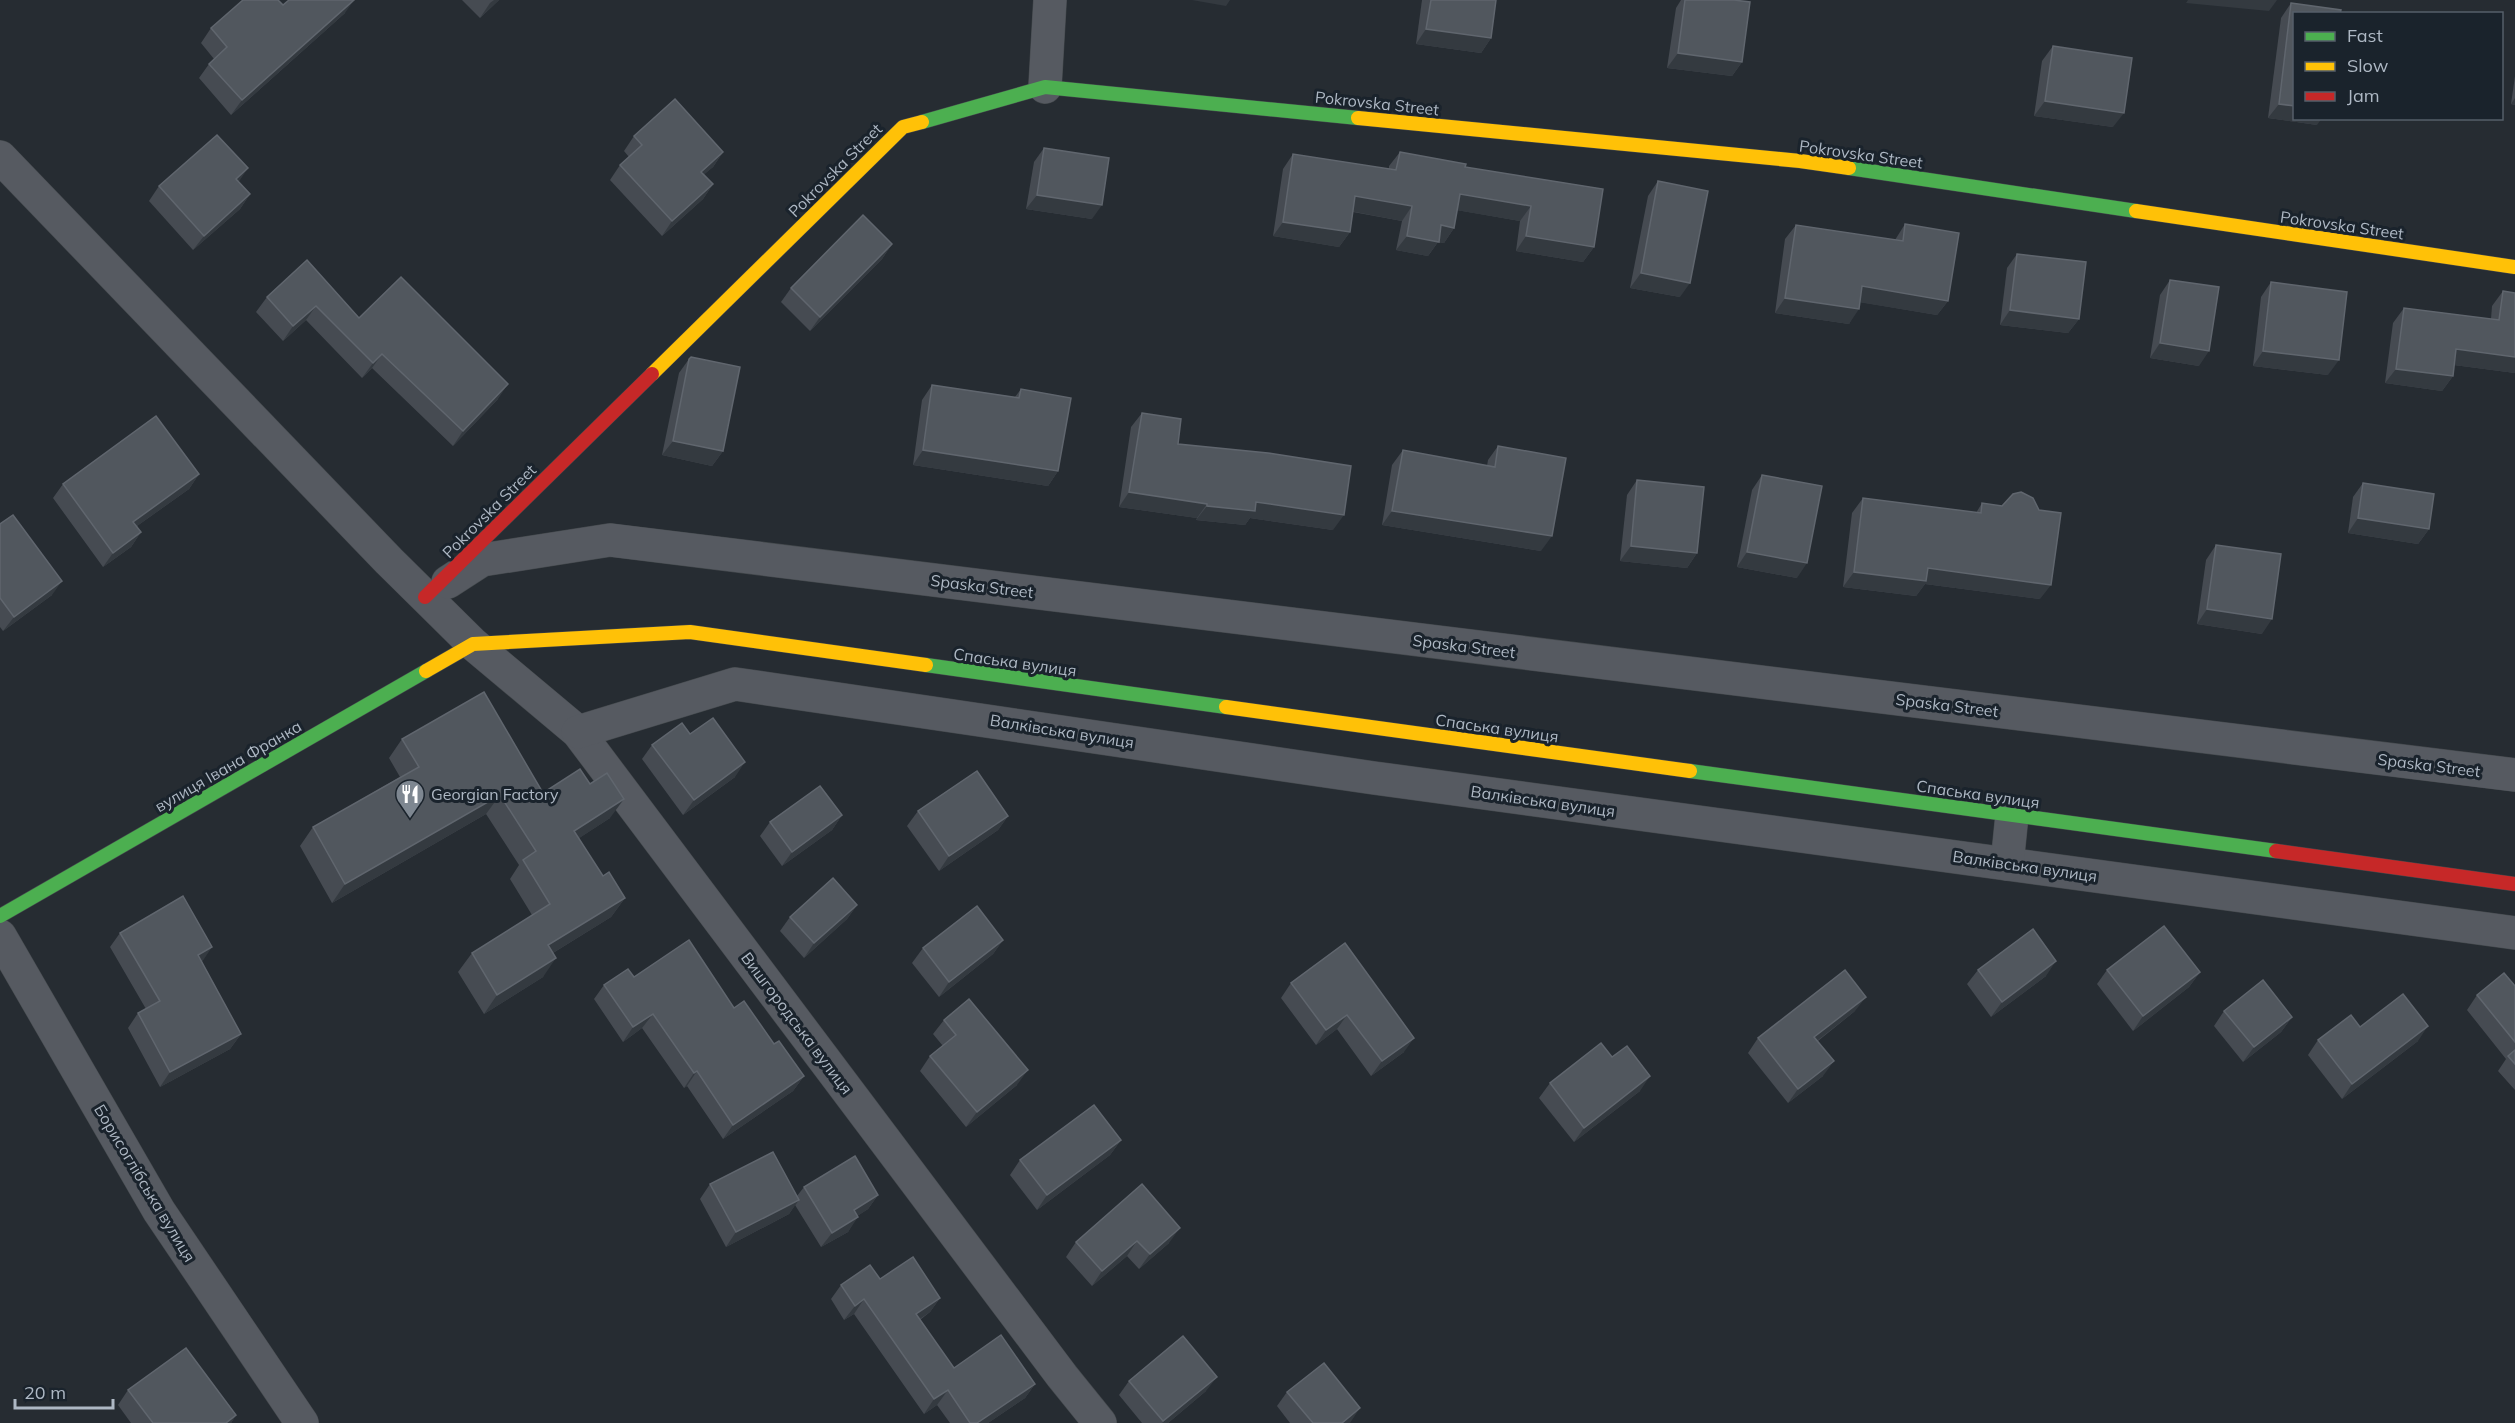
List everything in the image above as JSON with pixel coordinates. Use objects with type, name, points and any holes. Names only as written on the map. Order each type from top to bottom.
[{"type":"street","points":[[1045,87],[1050,0]]},
{"type":"street","name":"Pokrovska Street","points":[[425,597],[903,127],[1045,87],[1800,161],[2515,267]]},
{"type":"street","name":"Вишгородська вулиця","points":[[0,157],[425,597],[473,644],[578,732],[1054,1366],[1100,1423]]},
{"type":"street","name":"Spaska Street","points":[[425,597],[482,560],[610,540],[2515,775]]},
{"type":"street","name":"Спаська вулиця","points":[[473,644],[690,632],[2515,884]]},
{"type":"street","name":"вулиця Івана Франка","points":[[0,916],[473,644]]},
{"type":"street","points":[[981,719],[986,674]]},
{"type":"street","name":"Валківська вулиця","points":[[578,732],[735,684],[1374,778],[2515,933]]},
{"type":"street","points":[[2007,864],[2012,815]]},
{"type":"street","name":"Борисоглібська вулиця","points":[[0,936],[159,1211],[302,1423]]},
{"type":"building","points":[[243,0],[278,0],[283,5],[289,0],[354,0],[242,100],[209,64],[227,47],[211,28]]},
{"type":"building","points":[[1431,0],[1496,0],[1491,38],[1426,29]]},
{"type":"building","points":[[1685,0],[1750,2],[1742,62],[1678,53]]},
{"type":"building","points":[[2291,3],[2341,10],[2340,12],[2293,12],[2293,106],[2279,104]]},
{"type":"building","points":[[2053,46],[2132,58],[2124,113],[2045,101]]},
{"type":"building","points":[[675,99],[723,152],[701,172],[713,184],[672,221],[620,165],[642,145],[634,136]]},
{"type":"building","points":[[217,135],[248,168],[236,179],[250,194],[204,236],[159,186]]},
{"type":"building","points":[[1044,148],[1109,158],[1102,205],[1037,195]]},
{"type":"building","points":[[1400,152],[1466,164],[1465,167],[1603,189],[1594,247],[1526,236],[1531,206],[1460,194],[1454,228],[1441,225],[1439,242],[1407,236],[1412,206],[1355,196],[1350,232],[1283,222],[1293,154],[1396,170]]},
{"type":"building","points":[[1658,181],[1708,191],[1690,283],[1641,273]]},
{"type":"building","points":[[863,215],[892,244],[820,317],[791,288]]},
{"type":"building","points":[[1905,224],[1959,233],[1948,301],[1862,286],[1859,309],[1785,298],[1796,225],[1903,241]]},
{"type":"building","points":[[2017,254],[2086,262],[2079,319],[2010,310]]},
{"type":"building","points":[[307,260],[359,318],[401,277],[508,384],[463,431],[382,354],[373,363],[316,306],[293,326],[267,297]]},
{"type":"building","points":[[2170,280],[2219,287],[2209,351],[2160,343]]},
{"type":"building","points":[[2271,282],[2347,292],[2339,360],[2263,351]]},
{"type":"building","points":[[2503,291],[2515,293],[2515,357],[2456,349],[2453,376],[2396,369],[2404,308],[2499,320]]},
{"type":"building","points":[[691,357],[740,367],[723,451],[673,441]]},
{"type":"building","points":[[932,385],[1019,398],[1021,389],[1071,398],[1058,471],[923,450]]},
{"type":"building","points":[[1142,413],[1181,419],[1178,444],[1268,453],[1351,466],[1344,515],[1256,502],[1255,511],[1207,506],[1207,504],[1129,492]]},
{"type":"building","points":[[156,416],[199,474],[133,522],[141,532],[113,553],[63,484]]},
{"type":"building","points":[[1498,446],[1566,458],[1552,536],[1392,511],[1403,450],[1495,467]]},
{"type":"building","points":[[1762,475],[1822,486],[1807,563],[1747,552]]},
{"type":"building","points":[[1637,480],[1704,487],[1697,553],[1631,546]]},
{"type":"building","points":[[2363,483],[2434,494],[2429,529],[2358,518]]},
{"type":"building","points":[[2021,492],[2033,498],[2039,510],[2061,513],[2051,585],[1928,568],[1926,581],[1854,572],[1863,498],[1981,513],[1982,503],[2002,506],[2013,494]]},
{"type":"building","points":[[13,515],[62,581],[14,617],[0,598],[0,524]]},
{"type":"building","points":[[2216,545],[2281,554],[2272,619],[2207,609]]},
{"type":"building","points":[[484,692],[543,793],[580,769],[590,784],[607,773],[624,799],[574,831],[603,876],[609,872],[625,898],[548,945],[556,958],[497,995],[472,953],[550,904],[523,860],[536,851],[500,795],[345,884],[313,827],[419,767],[402,739]]},
{"type":"building","points":[[713,718],[745,762],[694,800],[652,745],[682,723],[690,734]]},
{"type":"building","points":[[977,771],[1008,816],[949,856],[918,811]]},
{"type":"building","points":[[820,786],[842,815],[792,852],[770,822]]},
{"type":"building","points":[[833,878],[857,905],[814,943],[790,917]]},
{"type":"building","points":[[183,896],[212,947],[198,955],[241,1034],[170,1072],[138,1013],[160,1001],[120,933]]},
{"type":"building","points":[[977,906],[1003,940],[949,982],[923,948]]},
{"type":"building","points":[[2164,926],[2200,972],[2143,1016],[2107,970]]},
{"type":"building","points":[[2033,929],[2056,961],[2002,1002],[1978,970]]},
{"type":"building","points":[[689,940],[734,1008],[744,1001],[774,1044],[779,1041],[804,1076],[733,1125],[697,1071],[694,1073],[653,1014],[633,1027],[604,985],[628,969],[634,977]]},
{"type":"building","points":[[1345,943],[1414,1038],[1382,1061],[1347,1015],[1326,1030],[1291,983]]},
{"type":"building","points":[[1845,970],[1866,997],[1814,1037],[1834,1061],[1798,1089],[1758,1038]]},
{"type":"building","points":[[2504,973],[2515,986],[2515,1042],[2477,995]]},
{"type":"building","points":[[2263,980],[2292,1017],[2254,1047],[2224,1011]]},
{"type":"building","points":[[2403,994],[2428,1026],[2352,1084],[2318,1040],[2351,1015],[2360,1027]]},
{"type":"building","points":[[969,999],[1028,1070],[977,1112],[930,1056],[956,1035],[944,1020]]},
{"type":"building","points":[[1601,1043],[1612,1057],[1627,1046],[1650,1076],[1584,1128],[1550,1083]]},
{"type":"building","points":[[2515,1050],[2515,1064],[2508,1056]]},
{"type":"building","points":[[1094,1105],[1121,1140],[1047,1195],[1020,1160]]},
{"type":"building","points":[[773,1152],[799,1200],[736,1232],[710,1184]]},
{"type":"building","points":[[855,1156],[878,1195],[854,1210],[858,1217],[832,1233],[804,1187]]},
{"type":"building","points":[[1142,1184],[1180,1228],[1150,1254],[1137,1241],[1102,1271],[1076,1242]]},
{"type":"building","points":[[913,1257],[940,1298],[916,1314],[954,1368],[1001,1335],[1035,1384],[977,1423],[970,1423],[948,1390],[934,1399],[864,1299],[855,1306],[841,1285],[870,1265],[880,1279]]},
{"type":"building","points":[[1183,1336],[1217,1377],[1163,1421],[1129,1381]]},
{"type":"building","points":[[186,1348],[236,1415],[226,1423],[153,1423],[128,1390]]},
{"type":"building","points":[[1324,1363],[1360,1408],[1342,1423],[1313,1423],[1287,1392]]},
{"type":"traffic: fast","points":[[922,122],[1045,87],[1358,118]]},
{"type":"traffic: fast","points":[[1849,168],[2136,211]]},
{"type":"traffic: fast","points":[[926,665],[1226,707]]},
{"type":"traffic: fast","points":[[0,916],[426,671]]},
{"type":"traffic: fast","points":[[1690,771],[2276,851]]},
{"type":"traffic: slow","points":[[1358,118],[1800,161],[1849,168]]},
{"type":"traffic: slow","points":[[652,374],[903,127],[922,122]]},
{"type":"traffic: slow","points":[[2136,211],[2515,267]]},
{"type":"traffic: slow","points":[[426,671],[473,644],[690,632],[926,665]]},
{"type":"traffic: slow","points":[[1226,707],[1690,771]]},
{"type":"traffic: jam","points":[[425,597],[652,374]]},
{"type":"traffic: jam","points":[[2276,851],[2515,884]]},
{"type":"place","name":"Georgian Factory","points":[[410,820]]}]
